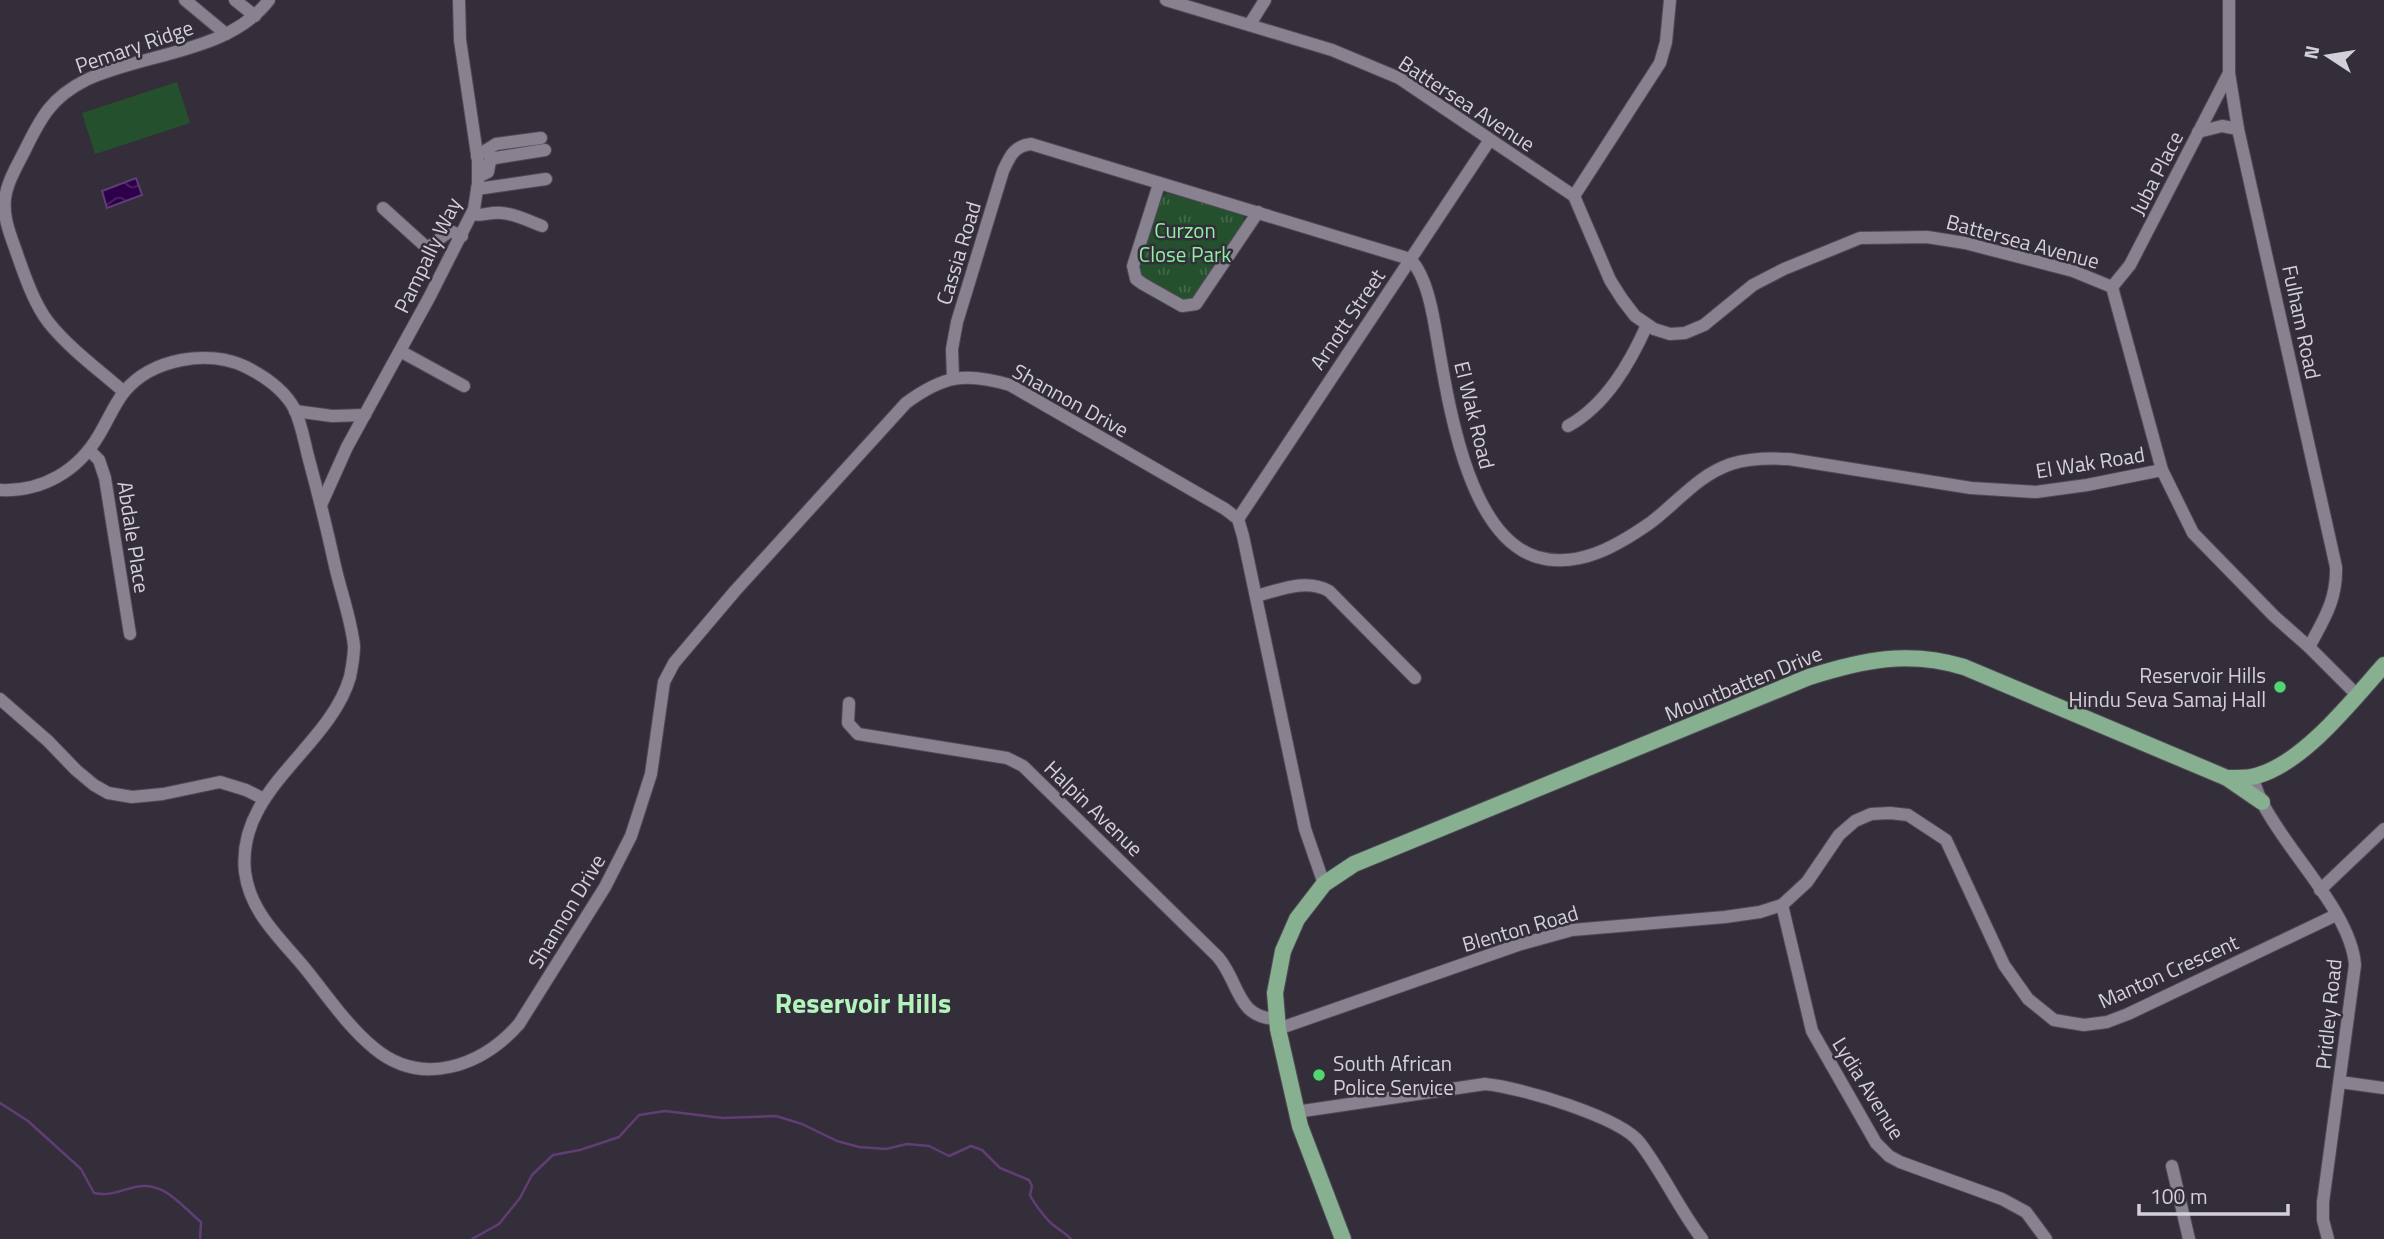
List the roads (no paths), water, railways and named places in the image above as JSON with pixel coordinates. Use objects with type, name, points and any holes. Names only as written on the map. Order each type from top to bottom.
[{"type":"main road","name":"Mountbatten Drive","points":[[1343,1239],[1307,1150],[1296,1112],[1278,1024],[1275,993],[1283,951],[1297,919],[1324,884],[1354,864],[1809,677],[1878,659],[1920,657],[1964,667],[2227,778],[2252,777],[2266,773],[2314,740],[2384,665]]},
{"type":"main road","points":[[2227,778],[2262,802]]},
{"type":"street","points":[[185,0],[226,34]]},
{"type":"street","points":[[235,0],[255,16]]},
{"type":"street","name":"Pemary Ridge","points":[[124,392],[57,331],[43,313],[22,268],[5,218],[7,188],[37,125],[50,105],[67,91],[89,79],[226,34],[255,16],[269,0]]},
{"type":"street","name":"Pampally Way","points":[[321,505],[347,447],[472,214],[478,183],[477,156],[460,40],[459,0]]},
{"type":"street","name":"Battersea Avenue","points":[[1166,0],[1332,50],[1399,78],[1574,196]]},
{"type":"street","points":[[1250,24],[1265,0]]},
{"type":"street","points":[[1568,426],[1586,414],[1618,380],[1647,325],[1635,316],[1610,280],[1574,196],[1660,63],[1666,42],[1670,0]]},
{"type":"street","name":"Fulham Road","points":[[2229,0],[2229,73],[2238,129],[2336,567],[2337,586],[2332,603],[2309,647]]},
{"type":"street","name":"Juba Place","points":[[2112,287],[2130,265],[2229,73]]},
{"type":"street","points":[[2198,132],[2222,126],[2238,129]]},
{"type":"street","name":"Arnott Street","points":[[1238,519],[1489,141]]},
{"type":"street","points":[[477,156],[496,144],[543,144],[495,158],[490,161],[487,174],[478,183]]},
{"type":"street","name":"Cassia Road","points":[[953,379],[952,349],[957,322],[1003,171],[1013,151],[1021,145],[1040,145],[1158,184]]},
{"type":"street","points":[[478,183],[545,179]]},
{"type":"street","points":[[1258,212],[1196,304],[1182,306],[1136,279],[1133,266],[1158,184],[1258,212],[1410,259]]},
{"type":"street","points":[[383,208],[428,247],[450,231],[462,236]]},
{"type":"street","points":[[472,214],[484,216],[495,212],[507,213],[542,226]]},
{"type":"street","name":"Battersea Avenue","points":[[1647,325],[1670,334],[1685,333],[1704,325],[1753,285],[1860,237],[1927,237],[1965,243],[2074,271],[2112,287],[2162,470],[2193,533],[2274,616],[2357,695]]},
{"type":"street","name":"El Wak Road","points":[[1410,259],[1417,265],[1432,310],[1445,382],[1467,471],[1489,517],[1511,542],[1534,556],[1550,560],[1577,561],[1607,549],[1649,523],[1704,477],[1731,464],[1760,458],[1800,461],[1971,488],[2036,492],[2162,470]]},
{"type":"street","points":[[400,351],[464,386]]},
{"type":"street","name":"Shannon Drive","points":[[0,489],[24,489],[47,483],[73,467],[89,450],[124,392],[135,382],[163,366],[188,359],[220,359],[241,365],[265,378],[289,400],[295,411],[321,505],[354,650],[346,687],[330,716],[264,799],[250,827],[245,850],[245,872],[252,900],[269,926],[359,1034],[384,1056],[408,1066],[443,1068],[462,1065],[501,1043],[524,1017],[605,887],[626,849],[648,787],[663,689],[674,663],[735,591],[906,402],[929,388],[953,379],[981,376],[1010,385],[1238,519]]},
{"type":"street","points":[[295,411],[332,416],[365,415]]},
{"type":"street","name":"Abdale Place","points":[[89,450],[99,460],[106,478],[130,634]]},
{"type":"street","points":[[1238,519],[1304,829],[1324,884]]},
{"type":"street","points":[[1256,596],[1307,584],[1318,585],[1329,591],[1415,678]]},
{"type":"street","points":[[0,699],[76,770],[108,793],[132,797],[163,794],[220,782],[264,799]]},
{"type":"street","name":"Halpin Avenue","points":[[849,703],[848,723],[858,734],[1007,758],[1023,766],[1218,957],[1230,974],[1247,1009],[1278,1024]]},
{"type":"street","name":"Pridley Road","points":[[2252,777],[2262,802],[2336,915],[2353,946],[2356,965],[2323,1202],[2323,1220],[2328,1239]]},
{"type":"street","name":"Manton Crescent","points":[[1782,905],[1807,882],[1839,835],[1855,821],[1871,814],[1908,816],[1946,841],[2004,965],[2028,999],[2054,1020],[2084,1025],[2107,1022],[2127,1014],[2336,915]]},
{"type":"street","points":[[2320,890],[2384,829]]},
{"type":"street","name":"Blenton Road","points":[[1278,1024],[1289,1027],[1518,945],[1572,930],[1726,917],[1782,905]]},
{"type":"street","name":"Lydia Avenue","points":[[1782,905],[1812,1031],[1876,1143],[1889,1156],[1900,1162],[2002,1199],[2026,1212],[2046,1239]]},
{"type":"street","points":[[2340,1082],[2384,1088]]},
{"type":"street","points":[[1296,1112],[1485,1084],[1508,1088],[1576,1109],[1616,1124],[1639,1141],[1702,1239]]},
{"type":"street","points":[[2172,1166],[2189,1239]]},
{"type":"water","points":[[136,178],[142,195],[107,208],[102,191]]},
{"type":"waterway","points":[[0,1103],[28,1121],[81,1169],[94,1193],[108,1194],[142,1186],[162,1190],[201,1222],[200,1239]]},
{"type":"waterway","points":[[472,1239],[499,1224],[520,1198],[532,1175],[553,1155],[580,1150],[619,1137],[639,1115],[665,1111],[723,1118],[776,1116],[859,1147],[886,1149],[907,1144],[929,1146],[949,1156],[971,1146],[982,1150],[1000,1168],[1029,1180],[1032,1186],[1030,1195],[1037,1206],[1049,1222],[1071,1239]]},
{"type":"place","name":"Reservoir Hills Hindu Seva Samaj Hall","points":[[2280,687]]},
{"type":"place","name":"South African Police Service","points":[[1319,1075]]},
{"type":"district","name":"Reservoir Hills","points":[[863,1002]]},
{"type":"park label","name":"Curzon Close Park","points":[[1185,242]]}]
